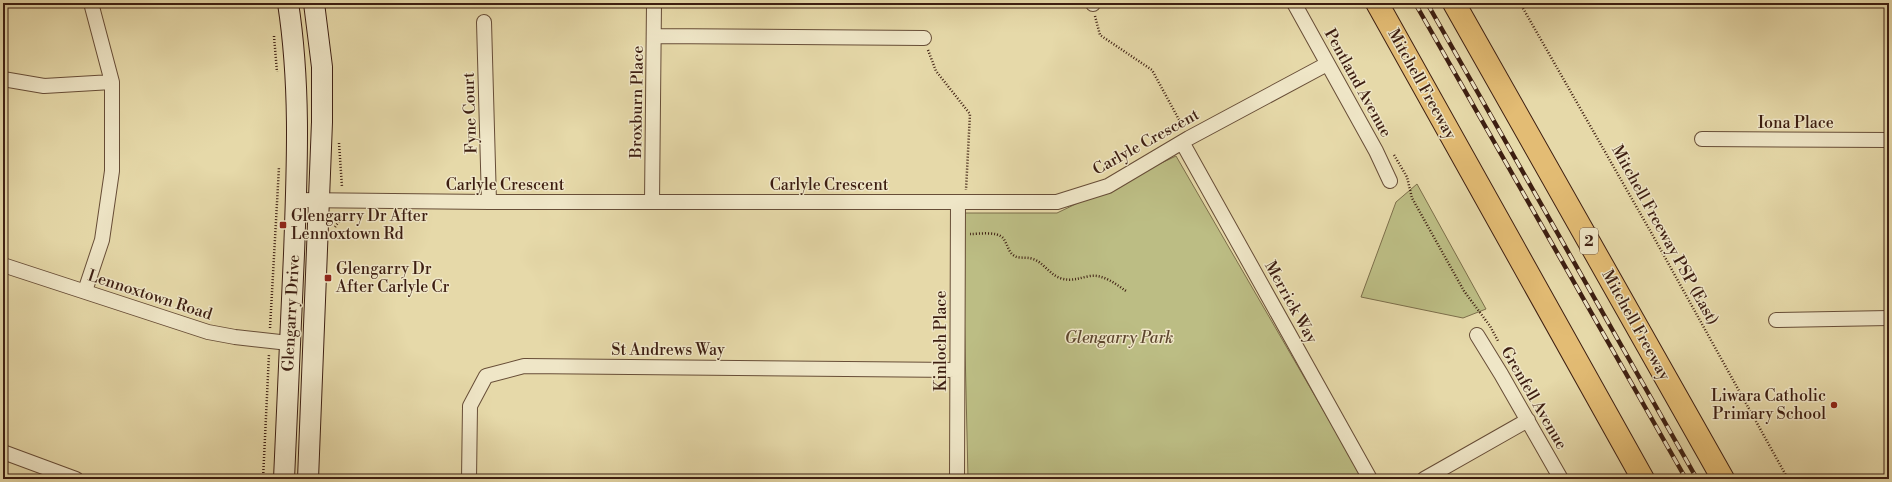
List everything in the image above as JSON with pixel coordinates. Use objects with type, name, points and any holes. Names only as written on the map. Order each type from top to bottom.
[{"type":"highway","name":"Mitchell Freeway","points":[[1377,3],[1643,479]]},
{"type":"highway","name":"Mitchell Freeway","points":[[1454,3],[1723,479]]},
{"type":"main road","name":"Glengarry Drive","points":[[284,479],[296,200],[298,108],[294,39],[288,3]]},
{"type":"main road","name":"Glengarry Drive","points":[[308,479],[322,122],[322,67],[314,3]]},
{"type":"street","points":[[85,292],[102,240],[112,171],[112,82],[91,3]]},
{"type":"street","name":"Broxburn Place","points":[[652,202],[654,3]]},
{"type":"street","name":"Pentland Avenue","points":[[1294,3],[1376,151],[1390,181]]},
{"type":"street","name":"Fyne Court","points":[[484,22],[489,202]]},
{"type":"street","points":[[654,36],[924,38]]},
{"type":"street","name":"Carlyle Crescent","points":[[296,200],[489,202],[1057,202],[1108,186],[1186,140],[1327,64]]},
{"type":"street","points":[[3,78],[44,86],[112,82]]},
{"type":"street","name":"Iona Place","points":[[1702,139],[1889,140]]},
{"type":"street","name":"Merrick Way","points":[[1186,140],[1370,479]]},
{"type":"street","name":"Kinloch Place","points":[[958,479],[958,234],[961,203]]},
{"type":"street","name":"Lennoxtown Road","points":[[3,265],[208,332],[235,337],[290,342]]},
{"type":"street","points":[[1776,320],[1889,318]]},
{"type":"street","name":"Grenfell Avenue","points":[[1477,335],[1528,420],[1561,479]]},
{"type":"street","name":"St Andrews Way","points":[[469,479],[470,406],[486,376],[524,366],[958,370]]},
{"type":"street","points":[[1424,479],[1528,420]]},
{"type":"street","points":[[3,452],[76,479]]},
{"type":"path","name":"Mitchell Freeway PSP (East)","points":[[1520,3],[1652,234],[1788,479]]},
{"type":"path","points":[[1093,4],[1100,35],[1152,70],[1186,140]]},
{"type":"path","points":[[274,34],[278,76]]},
{"type":"path","points":[[924,38],[936,71],[970,114],[961,203]]},
{"type":"path","points":[[1393,153],[1406,175],[1414,202],[1464,292],[1490,326],[1500,347]]},
{"type":"path","points":[[270,329],[279,166]]},
{"type":"path","points":[[958,234],[997,234],[1002,237],[1012,254],[1018,258],[1032,258],[1052,274],[1060,278],[1071,280],[1090,276],[1100,276],[1126,291]]},
{"type":"path","points":[[263,479],[269,353]]},
{"type":"green space","name":"Glengarry Park","points":[[1176,156],[1363,479],[968,479],[962,213],[1057,213]]},
{"type":"green space","points":[[1417,184],[1486,309],[1463,318],[1361,297],[1396,202]]},
{"type":"railway","points":[[1415,3],[1686,479]]},
{"type":"railway","points":[[1427,3],[1697,479]]},
{"type":"place","name":"Glengarry Dr After Lennoxtown Rd","points":[[283,225]]},
{"type":"place","name":"Glengarry Dr After Carlyle Cr","points":[[328,278]]},
{"type":"place","name":"Liwara Catholic Primary School","points":[[1834,405]]}]
